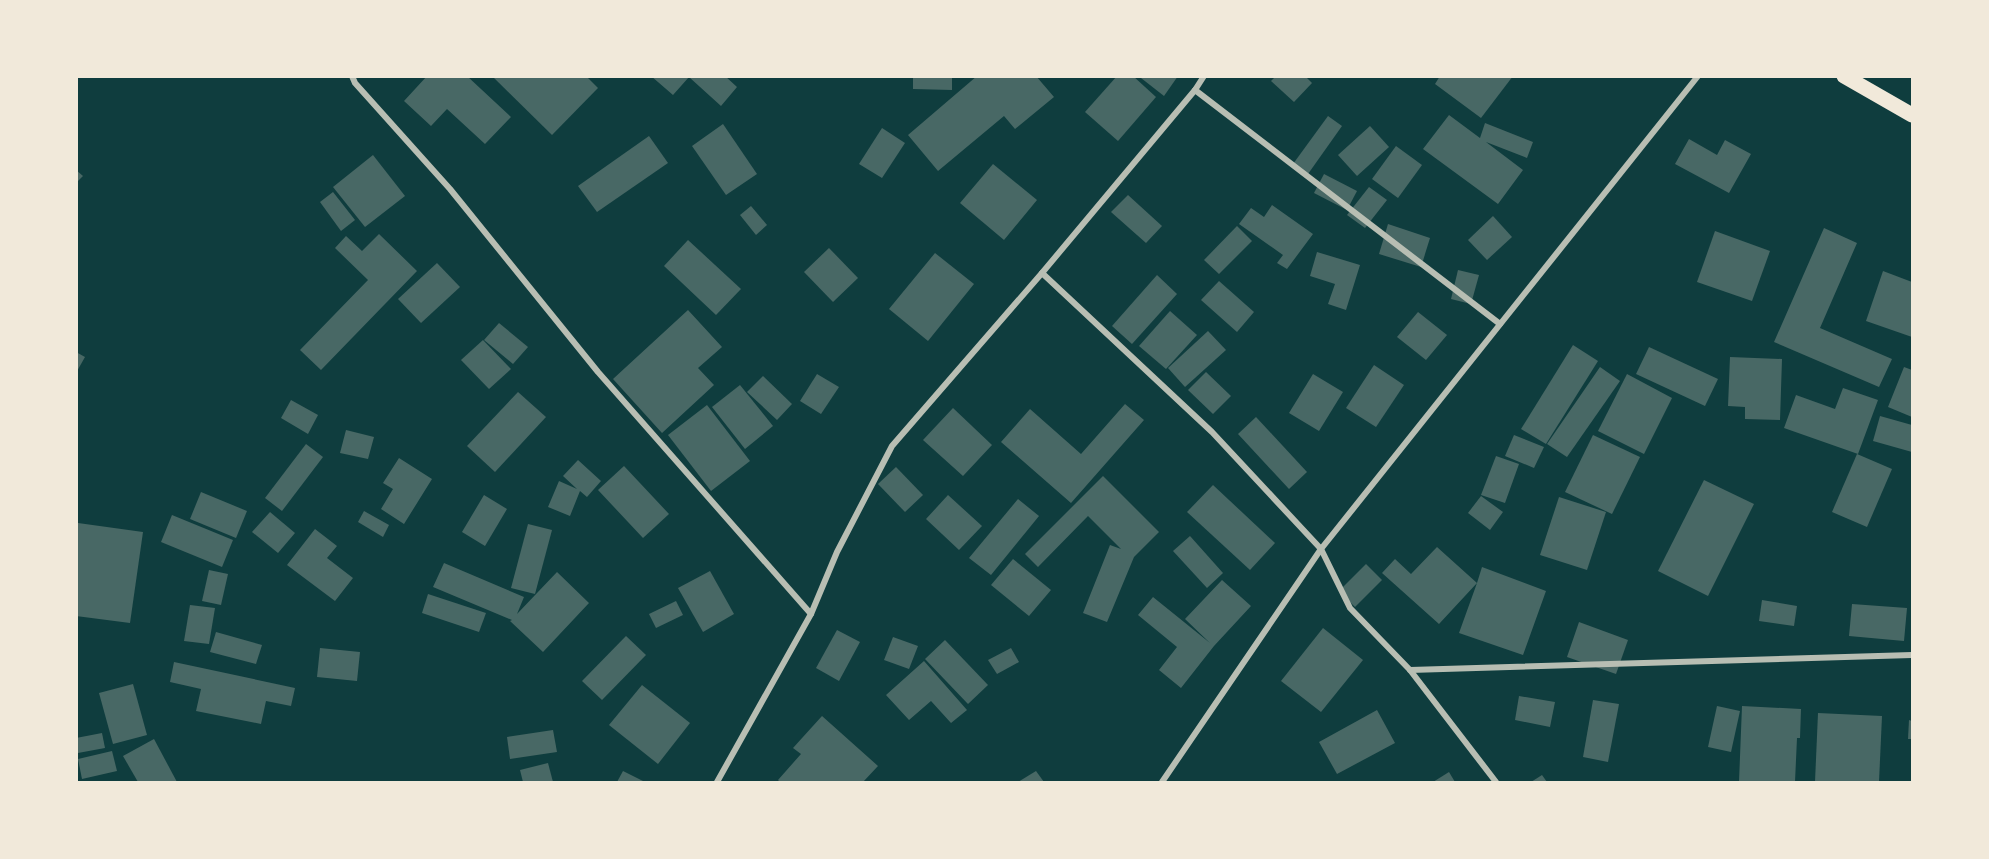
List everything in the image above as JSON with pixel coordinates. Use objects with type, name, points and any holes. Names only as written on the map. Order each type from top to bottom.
[{"type":"main road","points":[[1844,76],[1912,115]]},
{"type":"street","points":[[352,76],[355,83],[450,189],[598,372],[811,614]]},
{"type":"street","points":[[717,783],[811,614],[837,552],[892,446],[1042,273],[1195,90],[1204,76]]},
{"type":"street","points":[[1162,783],[1321,549],[1698,76]]},
{"type":"street","points":[[1195,90],[1500,324]]},
{"type":"street","points":[[1042,273],[1212,432],[1321,549],[1350,608],[1410,670],[1496,783]]},
{"type":"street","points":[[1410,670],[1912,655]]},
{"type":"building","points":[[427,76],[467,76],[511,117],[485,144],[447,109],[431,126],[404,101]]},
{"type":"building","points":[[492,76],[586,76],[598,88],[552,135]]},
{"type":"building","points":[[651,76],[725,76],[737,87],[721,106],[689,77],[673,95]]},
{"type":"building","points":[[913,76],[952,76],[952,90],[913,89]]},
{"type":"building","points":[[977,76],[1036,76],[1054,97],[1015,129],[1004,116],[938,171],[908,135]]},
{"type":"building","points":[[1117,76],[1133,76],[1156,97],[1118,141],[1085,112]]},
{"type":"building","points":[[1143,76],[1178,76],[1164,96],[1141,78]]},
{"type":"building","points":[[1276,76],[1305,76],[1312,83],[1294,102],[1271,81]]},
{"type":"building","points":[[1440,76],[1513,76],[1481,118],[1435,84]]},
{"type":"building","points":[[1449,115],[1480,138],[1485,123],[1533,142],[1527,158],[1486,142],[1523,170],[1498,204],[1423,149]]},
{"type":"building","points":[[1328,116],[1342,126],[1308,174],[1293,164]]},
{"type":"building","points":[[723,124],[757,174],[726,195],[692,146]]},
{"type":"building","points":[[1370,126],[1389,147],[1357,176],[1338,155]]},
{"type":"building","points":[[882,128],[905,143],[882,178],[859,164]]},
{"type":"building","points":[[649,136],[668,163],[597,212],[578,186]]},
{"type":"building","points":[[1689,139],[1717,155],[1725,140],[1751,154],[1729,193],[1675,164]]},
{"type":"building","points":[[1396,146],[1422,165],[1398,198],[1372,179]]},
{"type":"building","points":[[373,155],[405,196],[365,227],[333,187]]},
{"type":"building","points":[[993,164],[1037,200],[1004,240],[960,203]]},
{"type":"building","points":[[76,170],[83,176],[76,183]]},
{"type":"building","points":[[1324,174],[1357,191],[1347,210],[1314,193]]},
{"type":"building","points":[[1369,187],[1387,200],[1365,228],[1347,215]]},
{"type":"building","points":[[333,192],[355,220],[341,231],[320,202]]},
{"type":"building","points":[[1128,195],[1162,226],[1146,243],[1111,212]]},
{"type":"building","points":[[1272,205],[1313,234],[1287,269],[1277,263],[1283,255],[1239,224],[1251,208],[1264,217]]},
{"type":"building","points":[[751,206],[767,225],[756,235],[740,215]]},
{"type":"building","points":[[1493,216],[1512,237],[1487,260],[1468,240]]},
{"type":"building","points":[[1388,224],[1430,238],[1421,267],[1379,254]]},
{"type":"building","points":[[1237,226],[1252,241],[1219,274],[1204,260]]},
{"type":"building","points":[[1824,228],[1857,243],[1820,328],[1892,359],[1879,387],[1774,342]]},
{"type":"building","points":[[1715,231],[1770,251],[1752,301],[1697,282]]},
{"type":"building","points":[[379,234],[417,271],[321,370],[300,350],[368,280],[335,248],[346,236],[362,251]]},
{"type":"building","points":[[688,240],[741,289],[716,315],[664,266]]},
{"type":"building","points":[[829,248],[858,278],[833,302],[804,272]]},
{"type":"building","points":[[1317,252],[1360,265],[1346,310],[1328,304],[1335,284],[1310,276]]},
{"type":"building","points":[[935,253],[974,284],[928,341],[889,309]]},
{"type":"building","points":[[437,263],[460,287],[421,323],[398,299]]},
{"type":"building","points":[[1458,270],[1479,275],[1471,304],[1451,299]]},
{"type":"building","points":[[1883,271],[1912,282],[1912,337],[1866,321]]},
{"type":"building","points":[[1157,275],[1177,294],[1132,344],[1112,326]]},
{"type":"building","points":[[1219,281],[1254,312],[1237,332],[1201,300]]},
{"type":"building","points":[[688,310],[722,347],[698,368],[714,385],[662,433],[613,379]]},
{"type":"building","points":[[1170,311],[1197,335],[1166,369],[1139,346]]},
{"type":"building","points":[[1418,312],[1447,335],[1426,360],[1397,337]]},
{"type":"building","points":[[499,323],[528,347],[513,364],[484,340]]},
{"type":"building","points":[[1208,331],[1226,350],[1185,387],[1168,368]]},
{"type":"building","points":[[483,340],[511,369],[489,389],[461,360]]},
{"type":"building","points":[[1573,345],[1598,361],[1546,444],[1521,429]]},
{"type":"building","points":[[1649,347],[1718,379],[1705,406],[1636,374]]},
{"type":"building","points":[[76,352],[85,357],[76,373]]},
{"type":"building","points":[[1730,357],[1782,359],[1780,420],[1745,419],[1745,407],[1728,406]]},
{"type":"building","points":[[1374,365],[1404,385],[1376,427],[1346,408]]},
{"type":"building","points":[[1600,367],[1620,381],[1567,457],[1547,444]]},
{"type":"building","points":[[1904,367],[1912,370],[1912,417],[1888,407]]},
{"type":"building","points":[[1206,372],[1231,396],[1213,414],[1188,390]]},
{"type":"building","points":[[817,374],[839,387],[821,414],[800,401]]},
{"type":"building","points":[[1313,374],[1343,392],[1319,431],[1289,413]]},
{"type":"building","points":[[1627,374],[1672,398],[1644,454],[1598,431]]},
{"type":"building","points":[[763,376],[792,404],[777,420],[747,392]]},
{"type":"building","points":[[740,385],[773,426],[745,449],[712,407]]},
{"type":"building","points":[[1843,388],[1878,400],[1858,454],[1784,428],[1796,395],[1835,409]]},
{"type":"building","points":[[518,392],[546,417],[495,472],[467,446]]},
{"type":"building","points":[[291,400],[318,415],[308,434],[281,418]]},
{"type":"building","points":[[1125,404],[1144,420],[1071,503],[1001,442],[1030,409],[1081,454]]},
{"type":"building","points":[[707,405],[750,461],[711,491],[668,435]]},
{"type":"building","points":[[953,408],[992,445],[963,476],[923,440]]},
{"type":"building","points":[[1880,416],[1912,425],[1912,452],[1873,441]]},
{"type":"building","points":[[1256,417],[1307,472],[1289,489],[1238,434]]},
{"type":"building","points":[[346,430],[374,437],[368,459],[340,453]]},
{"type":"building","points":[[1514,435],[1544,447],[1534,468],[1505,456]]},
{"type":"building","points":[[1593,435],[1640,457],[1612,514],[1565,492]]},
{"type":"building","points":[[306,444],[323,457],[282,511],[265,498]]},
{"type":"building","points":[[1857,454],[1892,469],[1867,527],[1832,512]]},
{"type":"building","points":[[1496,456],[1519,464],[1505,503],[1481,495]]},
{"type":"building","points":[[399,458],[432,479],[404,524],[381,509],[393,489],[383,483]]},
{"type":"building","points":[[578,460],[601,481],[587,497],[580,491],[570,516],[548,507],[559,481],[577,489],[563,476]]},
{"type":"building","points":[[624,466],[669,514],[643,538],[598,490]]},
{"type":"building","points":[[896,467],[923,495],[905,512],[878,484]]},
{"type":"building","points":[[1103,476],[1159,532],[1134,557],[1107,622],[1083,613],[1110,545],[1121,549],[1088,516],[1038,567],[1025,554]]},
{"type":"building","points":[[1704,480],[1754,504],[1708,596],[1658,571]]},
{"type":"building","points":[[1213,485],[1275,543],[1250,570],[1187,512]]},
{"type":"building","points":[[201,492],[247,511],[236,538],[190,519]]},
{"type":"building","points":[[484,495],[507,509],[485,546],[462,532]]},
{"type":"building","points":[[948,495],[982,526],[959,550],[926,519]]},
{"type":"building","points":[[1481,496],[1503,512],[1490,530],[1468,513]]},
{"type":"building","points":[[1559,497],[1606,512],[1587,570],[1540,555]]},
{"type":"building","points":[[1018,499],[1039,516],[991,575],[969,558]]},
{"type":"building","points":[[364,511],[389,525],[383,537],[358,522]]},
{"type":"building","points":[[270,512],[295,533],[278,553],[252,532]]},
{"type":"building","points":[[172,515],[233,540],[222,567],[161,542]]},
{"type":"building","points":[[78,523],[143,532],[130,623],[76,616]]},
{"type":"building","points":[[528,524],[552,530],[535,594],[511,588]]},
{"type":"building","points":[[315,529],[337,546],[327,558],[353,578],[335,601],[287,565]]},
{"type":"building","points":[[1190,536],[1223,573],[1207,588],[1173,551]]},
{"type":"building","points":[[1437,547],[1477,583],[1439,624],[1382,573],[1395,559],[1411,574]]},
{"type":"building","points":[[1013,559],[1051,590],[1029,616],[991,585]]},
{"type":"building","points":[[444,563],[524,597],[517,614],[557,572],[589,603],[543,652],[510,621],[512,620],[433,587]]},
{"type":"building","points":[[1366,564],[1382,580],[1355,607],[1339,591]]},
{"type":"building","points":[[1482,567],[1546,591],[1523,655],[1459,633]]},
{"type":"building","points":[[209,570],[228,574],[221,605],[202,601]]},
{"type":"building","points":[[710,571],[734,614],[703,632],[678,588]]},
{"type":"building","points":[[1222,580],[1251,606],[1214,646],[1181,688],[1159,670],[1177,647],[1138,615],[1153,597],[1210,643],[1185,619]]},
{"type":"building","points":[[428,594],[486,613],[479,632],[422,613]]},
{"type":"building","points":[[1762,600],[1797,606],[1794,626],[1759,621]]},
{"type":"building","points":[[676,601],[683,615],[656,628],[649,614]]},
{"type":"building","points":[[1852,604],[1907,608],[1904,641],[1849,636]]},
{"type":"building","points":[[190,605],[215,608],[209,644],[184,641]]},
{"type":"building","points":[[1579,622],[1628,640],[1616,674],[1567,657]]},
{"type":"building","points":[[1323,628],[1363,660],[1321,712],[1281,681]]},
{"type":"building","points":[[837,630],[860,642],[839,681],[816,668]]},
{"type":"building","points":[[216,632],[262,645],[256,664],[210,652]]},
{"type":"building","points":[[626,636],[646,655],[602,700],[582,681]]},
{"type":"building","points":[[893,637],[918,646],[909,669],[884,660]]},
{"type":"building","points":[[945,640],[988,685],[968,704],[925,659]]},
{"type":"building","points":[[320,648],[360,652],[357,681],[317,677]]},
{"type":"building","points":[[1011,648],[1019,662],[997,674],[988,660]]},
{"type":"building","points":[[924,661],[967,710],[951,723],[931,701],[909,720],[886,695]]},
{"type":"building","points":[[174,662],[295,688],[291,706],[266,701],[261,724],[196,711],[201,689],[170,682]]},
{"type":"building","points":[[133,684],[147,735],[113,744],[99,693]]},
{"type":"building","points":[[642,685],[690,723],[658,764],[609,725]]},
{"type":"building","points":[[1519,696],[1555,702],[1550,727],[1515,720]]},
{"type":"building","points":[[1593,700],[1619,704],[1608,762],[1583,757]]},
{"type":"building","points":[[1717,706],[1740,711],[1731,752],[1708,747]]},
{"type":"building","points":[[1742,706],[1801,709],[1795,782],[1739,782]]},
{"type":"building","points":[[1377,710],[1395,743],[1337,774],[1319,742]]},
{"type":"building","points":[[1818,713],[1882,716],[1879,782],[1815,782]]},
{"type":"building","points":[[822,716],[878,766],[863,782],[780,782],[778,780],[801,754],[793,748]]},
{"type":"building","points":[[1909,720],[1912,721],[1912,739],[1908,739]]},
{"type":"building","points":[[553,730],[557,752],[510,759],[507,737]]},
{"type":"building","points":[[102,733],[105,748],[78,753],[76,738]]},
{"type":"building","points":[[154,739],[177,782],[138,782],[123,756]]},
{"type":"building","points":[[112,751],[117,771],[82,779],[78,759]]},
{"type":"building","points":[[548,763],[553,782],[523,782],[520,770]]},
{"type":"building","points":[[623,771],[645,782],[617,782]]},
{"type":"building","points":[[1036,771],[1044,782],[1018,782]]},
{"type":"building","points":[[1449,772],[1455,782],[1433,782]]},
{"type":"building","points":[[1542,775],[1547,782],[1531,782]]}]
